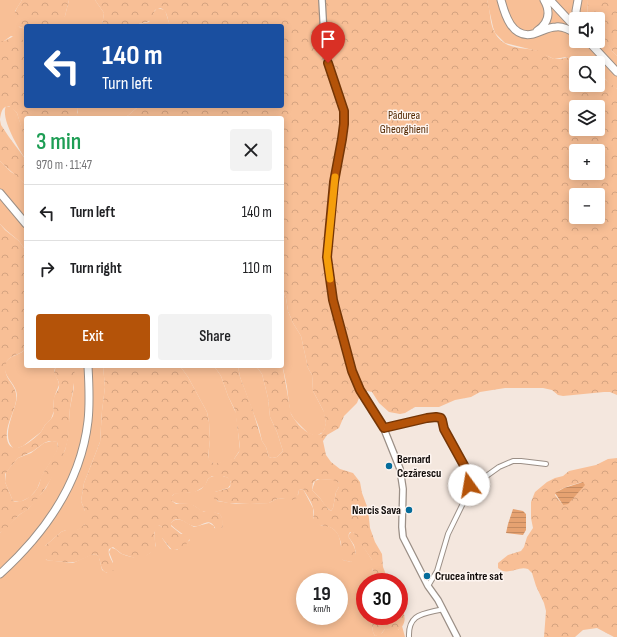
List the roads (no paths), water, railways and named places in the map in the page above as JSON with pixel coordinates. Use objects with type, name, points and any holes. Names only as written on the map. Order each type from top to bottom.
[{"type":"highway","points":[[501,0],[506,18],[511,26],[522,34],[532,34],[556,27],[564,27],[569,30]]},
{"type":"highway","points":[[532,34],[548,19],[548,8],[544,0]]},
{"type":"highway","points":[[550,0],[569,20]]},
{"type":"highway","points":[[576,12],[578,0]]},
{"type":"highway","points":[[591,48],[615,70]]},
{"type":"highway","points":[[595,48],[615,70]]},
{"type":"highway","points":[[597,48],[615,70]]},
{"type":"highway","points":[[0,193],[24,222]]},
{"type":"highway","points":[[0,574],[34,540],[61,501],[71,479],[80,456],[88,421],[90,390],[88,368]]},
{"type":"main road","points":[[322,0],[324,36],[328,63],[344,111],[342,139],[334,182],[327,257],[333,300],[352,371],[360,390],[384,428],[400,469],[403,489],[403,537],[428,586],[443,609],[457,637]]},
{"type":"street","points":[[384,428],[427,418],[441,418],[444,429],[466,469],[471,487]]},
{"type":"street","points":[[428,586],[437,571],[448,534],[471,487],[499,467],[512,461],[546,464]]},
{"type":"street","points":[[409,637],[411,622],[414,618],[418,615],[443,609]]},
{"type":"place","name":"Bernard Cezărescu","points":[[389,466]]},
{"type":"place","name":"Narcis Sava","points":[[409,510]]},
{"type":"place","name":"Crucea între sat","points":[[427,576]]},
{"type":"park label","name":"Pădurea Gheorghieni","points":[[404,122]]}]
